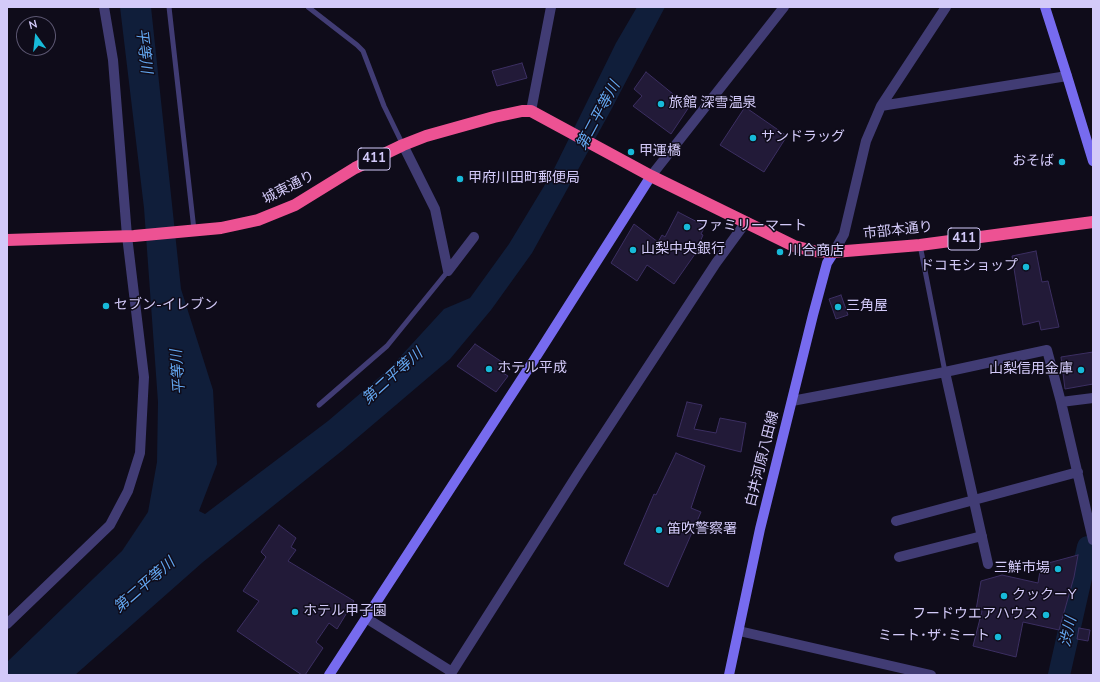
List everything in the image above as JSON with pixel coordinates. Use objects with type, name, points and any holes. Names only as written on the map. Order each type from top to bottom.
[{"type":"highway","name":"城東通り","points":[[7,240],[130,236],[190,231],[221,228],[264,218],[295,205],[355,168],[403,144],[494,117],[522,111],[531,111]]},
{"type":"highway","name":"市部本通り","points":[[531,111],[651,176],[794,246],[813,251],[834,252],[920,245],[1093,222]]},
{"type":"main road","points":[[1044,7],[1093,161]]},
{"type":"main road","points":[[329,675],[538,354],[651,176]]},
{"type":"main road","name":"白井河原八田線","points":[[729,675],[760,528],[813,315],[827,263],[834,252]]},
{"type":"street","points":[[7,624],[110,525],[128,491],[140,453],[144,377],[113,60],[104,7]]},
{"type":"street","points":[[531,111],[551,7]]},
{"type":"street","points":[[651,176],[784,7]]},
{"type":"street","points":[[834,252],[844,234],[866,141],[881,106],[946,7]]},
{"type":"street","points":[[881,106],[1067,76]]},
{"type":"street","points":[[403,144],[435,209],[448,271]]},
{"type":"street","points":[[366,618],[451,674],[588,459],[716,263],[746,222]]},
{"type":"street","points":[[448,271],[474,237]]},
{"type":"street","points":[[792,401],[945,372],[1047,350],[1078,472],[1093,540]]},
{"type":"street","points":[[945,372],[988,564]]},
{"type":"street","points":[[1061,402],[1093,398]]},
{"type":"street","points":[[896,521],[1078,472]]},
{"type":"street","points":[[899,557],[982,536]]},
{"type":"street","points":[[739,630],[932,675]]},
{"type":"lane","points":[[169,7],[190,231]]},
{"type":"lane","points":[[308,7],[363,51],[384,106],[403,144]]},
{"type":"lane","points":[[920,245],[945,372]]},
{"type":"lane","points":[[319,406],[387,346],[448,271]]},
{"type":"water","points":[[120,7],[151,7],[181,289],[213,390],[217,464],[199,511],[205,514],[328,421],[389,369],[444,309],[470,298],[509,244],[552,173],[616,43],[637,7],[665,7],[611,110],[532,253],[491,310],[450,359],[343,450],[203,562],[75,675],[7,675],[7,662],[122,551],[148,512],[157,462],[158,402],[144,208]]},
{"type":"building","points":[[522,63],[527,78],[497,86],[492,71]]},
{"type":"building","points":[[646,72],[689,107],[671,134],[633,106],[642,96],[634,89]]},
{"type":"building","points":[[745,107],[787,136],[764,172],[720,145]]},
{"type":"building","points":[[678,212],[705,226],[695,254],[674,284],[647,265],[637,281],[611,263],[634,224],[658,242],[662,235],[665,237]]},
{"type":"building","points":[[1036,251],[1042,282],[1048,281],[1059,327],[1041,330],[1039,321],[1023,325],[1012,256]]},
{"type":"building","points":[[841,295],[848,315],[836,319],[829,299]]},
{"type":"building","points":[[475,344],[508,366],[503,373],[508,376],[496,392],[457,366]]},
{"type":"building","points":[[1093,352],[1093,384],[1065,389],[1061,357]]},
{"type":"building","points":[[687,402],[702,405],[694,429],[716,433],[720,418],[746,423],[741,452],[677,436]]},
{"type":"building","points":[[676,453],[705,466],[691,508],[701,512],[668,587],[624,564],[654,494],[656,495]]},
{"type":"building","points":[[279,525],[296,538],[291,547],[296,550],[288,561],[354,601],[337,629],[329,623],[316,642],[323,648],[305,675],[302,675],[237,631],[259,601],[243,591],[266,557],[261,552]]},
{"type":"building","points":[[1078,555],[1074,577],[1059,630],[1023,622],[1016,657],[973,646],[982,611],[976,610],[981,581],[1002,575],[1038,583],[1041,565]]},
{"type":"building","points":[[1079,628],[1090,630],[1088,641],[1077,639]]},
{"type":"waterway","name":"渋川","points":[[1059,675],[1088,547],[1093,546]]},
{"type":"place","name":"旅館 深雪温泉","points":[[661,104]]},
{"type":"place","name":"サンドラッグ","points":[[753,138]]},
{"type":"place","name":"甲運橋","points":[[631,152]]},
{"type":"place","name":"おそば","points":[[1062,162]]},
{"type":"place","name":"甲府川田町郵便局","points":[[460,179]]},
{"type":"place","name":"ファミリーマート","points":[[687,227]]},
{"type":"place","name":"山梨中央銀行","points":[[633,250]]},
{"type":"place","name":"川合商店","points":[[780,252]]},
{"type":"place","name":"ドコモショップ","points":[[1026,267]]},
{"type":"place","name":"セブン-イレブン","points":[[106,306]]},
{"type":"place","name":"三角屋","points":[[838,307]]},
{"type":"place","name":"ホテル平成","points":[[489,369]]},
{"type":"place","name":"山梨信用金庫","points":[[1081,370]]},
{"type":"place","name":"笛吹警察署","points":[[659,530]]},
{"type":"place","name":"三鮮市場","points":[[1058,569]]},
{"type":"place","name":"クックーY","points":[[1004,596]]},
{"type":"place","name":"ホテル甲子園","points":[[295,612]]},
{"type":"place","name":"フードウエアハウス","points":[[1046,615]]},
{"type":"place","name":"ミート･ザ･ミート","points":[[998,637]]},
{"type":"water label","name":"平等川","points":[[143,51]]},
{"type":"water label","name":"第二平等川","points":[[599,116]]},
{"type":"water label","name":"平等川","points":[[179,372]]},
{"type":"water label","name":"第二平等川","points":[[393,377]]},
{"type":"water label","name":"第二平等川","points":[[145,586]]}]
